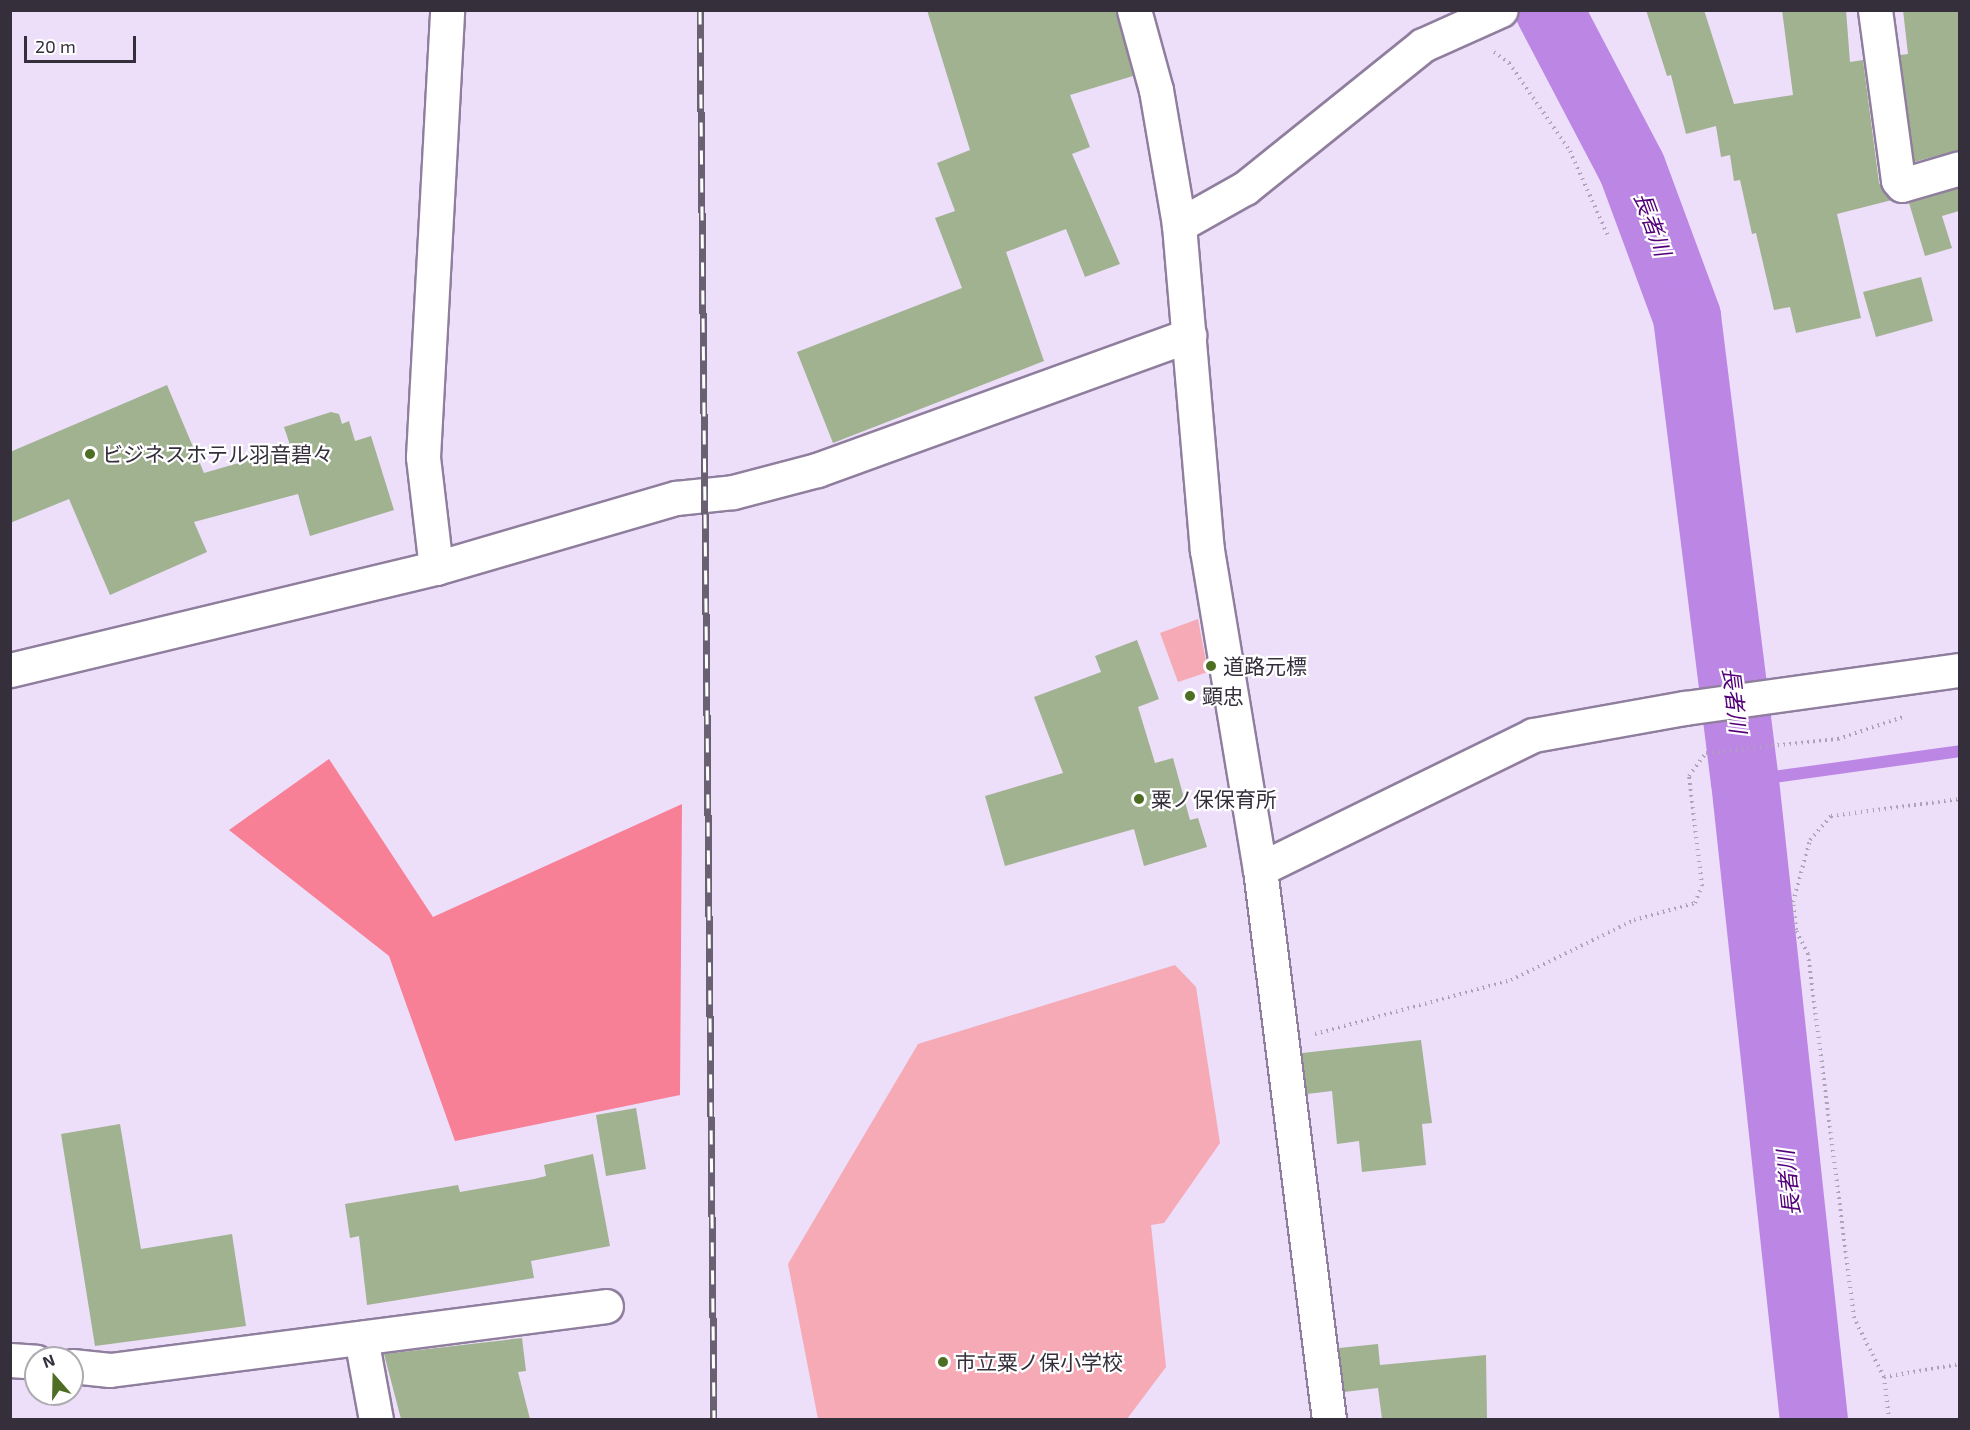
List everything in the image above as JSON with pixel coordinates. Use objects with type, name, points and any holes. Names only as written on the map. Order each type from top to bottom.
[{"type":"street","points":[[436,568],[423,457],[447,10]]},
{"type":"street","points":[[1134,10],[1156,90],[1179,225],[1207,550],[1260,869],[1329,1419]]},
{"type":"street","points":[[1179,225],[1245,188],[1424,45],[1501,10]]},
{"type":"street","points":[[1875,10],[1898,180],[1902,184],[1959,168]]},
{"type":"street","points":[[10,670],[436,568],[676,498],[733,492],[817,470],[1189,335]]},
{"type":"street","points":[[1260,869],[1533,735],[1685,708],[1959,670]]},
{"type":"street","points":[[84,1367],[110,1370],[606,1306]]},
{"type":"street","points":[[361,1338],[376,1419]]},
{"type":"path","points":[[1462,28],[1509,63],[1542,108],[1589,184],[1609,238]]},
{"type":"path","points":[[1283,1043],[1511,980],[1634,920],[1695,903],[1701,886],[1689,777],[1706,753],[1838,739],[1914,713]]},
{"type":"path","points":[[1889,1419],[1884,1377],[1854,1318],[1808,954],[1796,930],[1793,902],[1810,840],[1831,816],[1959,799]]},
{"type":"path","points":[[1884,1377],[1959,1364]]},
{"type":"shaded area","points":[[1198,619],[1208,672],[1178,682],[1160,633]]},
{"type":"shaded area","points":[[329,759],[433,917],[682,804],[680,1095],[455,1141],[389,956],[229,830]]},
{"type":"shaded area","points":[[1175,965],[1196,987],[1220,1143],[1164,1223],[1151,1225],[1166,1367],[1127,1419],[818,1419],[788,1264],[918,1044]]},
{"type":"building","points":[[927,10],[1116,10],[1133,76],[1070,95],[1090,147],[1072,154],[1120,264],[1085,277],[1066,229],[1006,252],[1044,361],[833,443],[797,352],[962,288],[935,218],[955,211],[937,163],[970,150]]},
{"type":"building","points":[[1646,10],[1704,10],[1734,104],[1793,95],[1782,10],[1846,10],[1850,62],[1863,60],[1879,183],[1892,200],[1837,214],[1861,318],[1796,333],[1790,307],[1774,310],[1756,233],[1752,234],[1740,180],[1734,181],[1730,155],[1721,157],[1716,126],[1686,134],[1671,75],[1667,76]]},
{"type":"building","points":[[1903,10],[1959,10],[1959,150],[1914,162],[1900,55],[1908,54]]},
{"type":"building","points":[[1959,188],[1959,211],[1942,216],[1952,248],[1925,256],[1909,203]]},
{"type":"building","points":[[1921,277],[1933,321],[1876,337],[1863,292]]},
{"type":"building","points":[[167,385],[204,473],[291,448],[284,427],[331,412],[339,414],[342,424],[349,421],[355,441],[371,436],[394,510],[310,536],[298,494],[194,522],[207,552],[110,595],[69,499],[10,523],[10,452]]},
{"type":"building","points":[[1137,640],[1159,699],[1138,707],[1155,763],[1173,758],[1190,820],[1198,818],[1207,847],[1144,866],[1134,829],[1005,866],[985,796],[1063,773],[1034,697],[1101,672],[1095,656]]},
{"type":"building","points":[[1421,1040],[1432,1123],[1422,1124],[1426,1165],[1362,1172],[1359,1141],[1337,1144],[1332,1091],[1307,1094],[1302,1053]]},
{"type":"building","points":[[636,1108],[646,1169],[606,1176],[596,1115]]},
{"type":"building","points":[[120,1124],[141,1249],[232,1234],[246,1326],[95,1346],[61,1134]]},
{"type":"building","points":[[593,1154],[610,1246],[531,1261],[534,1278],[367,1305],[359,1236],[350,1238],[345,1204],[458,1185],[460,1192],[534,1179],[546,1176],[544,1165]]},
{"type":"building","points":[[522,1338],[526,1371],[518,1372],[530,1419],[401,1419],[384,1354]]},
{"type":"building","points":[[1378,1344],[1380,1365],[1486,1355],[1487,1419],[1382,1419],[1378,1388],[1344,1392],[1339,1348]]},
{"type":"waterway","name":"長者川","points":[[1549,10],[1632,168],[1687,317],[1745,781],[1814,1420]]},
{"type":"waterway","points":[[1745,781],[1960,751]]},
{"type":"railway","points":[[700,10],[714,1420]]},
{"type":"place","name":"ビジネスホテル羽音碧々","points":[[90,454]]},
{"type":"place","name":"道路元標","points":[[1211,666]]},
{"type":"place","name":"顕忠","points":[[1190,696]]},
{"type":"place","name":"粟ノ保保育所","points":[[1139,799]]},
{"type":"place","name":"市立粟ノ保小学校","points":[[943,1362]]}]
